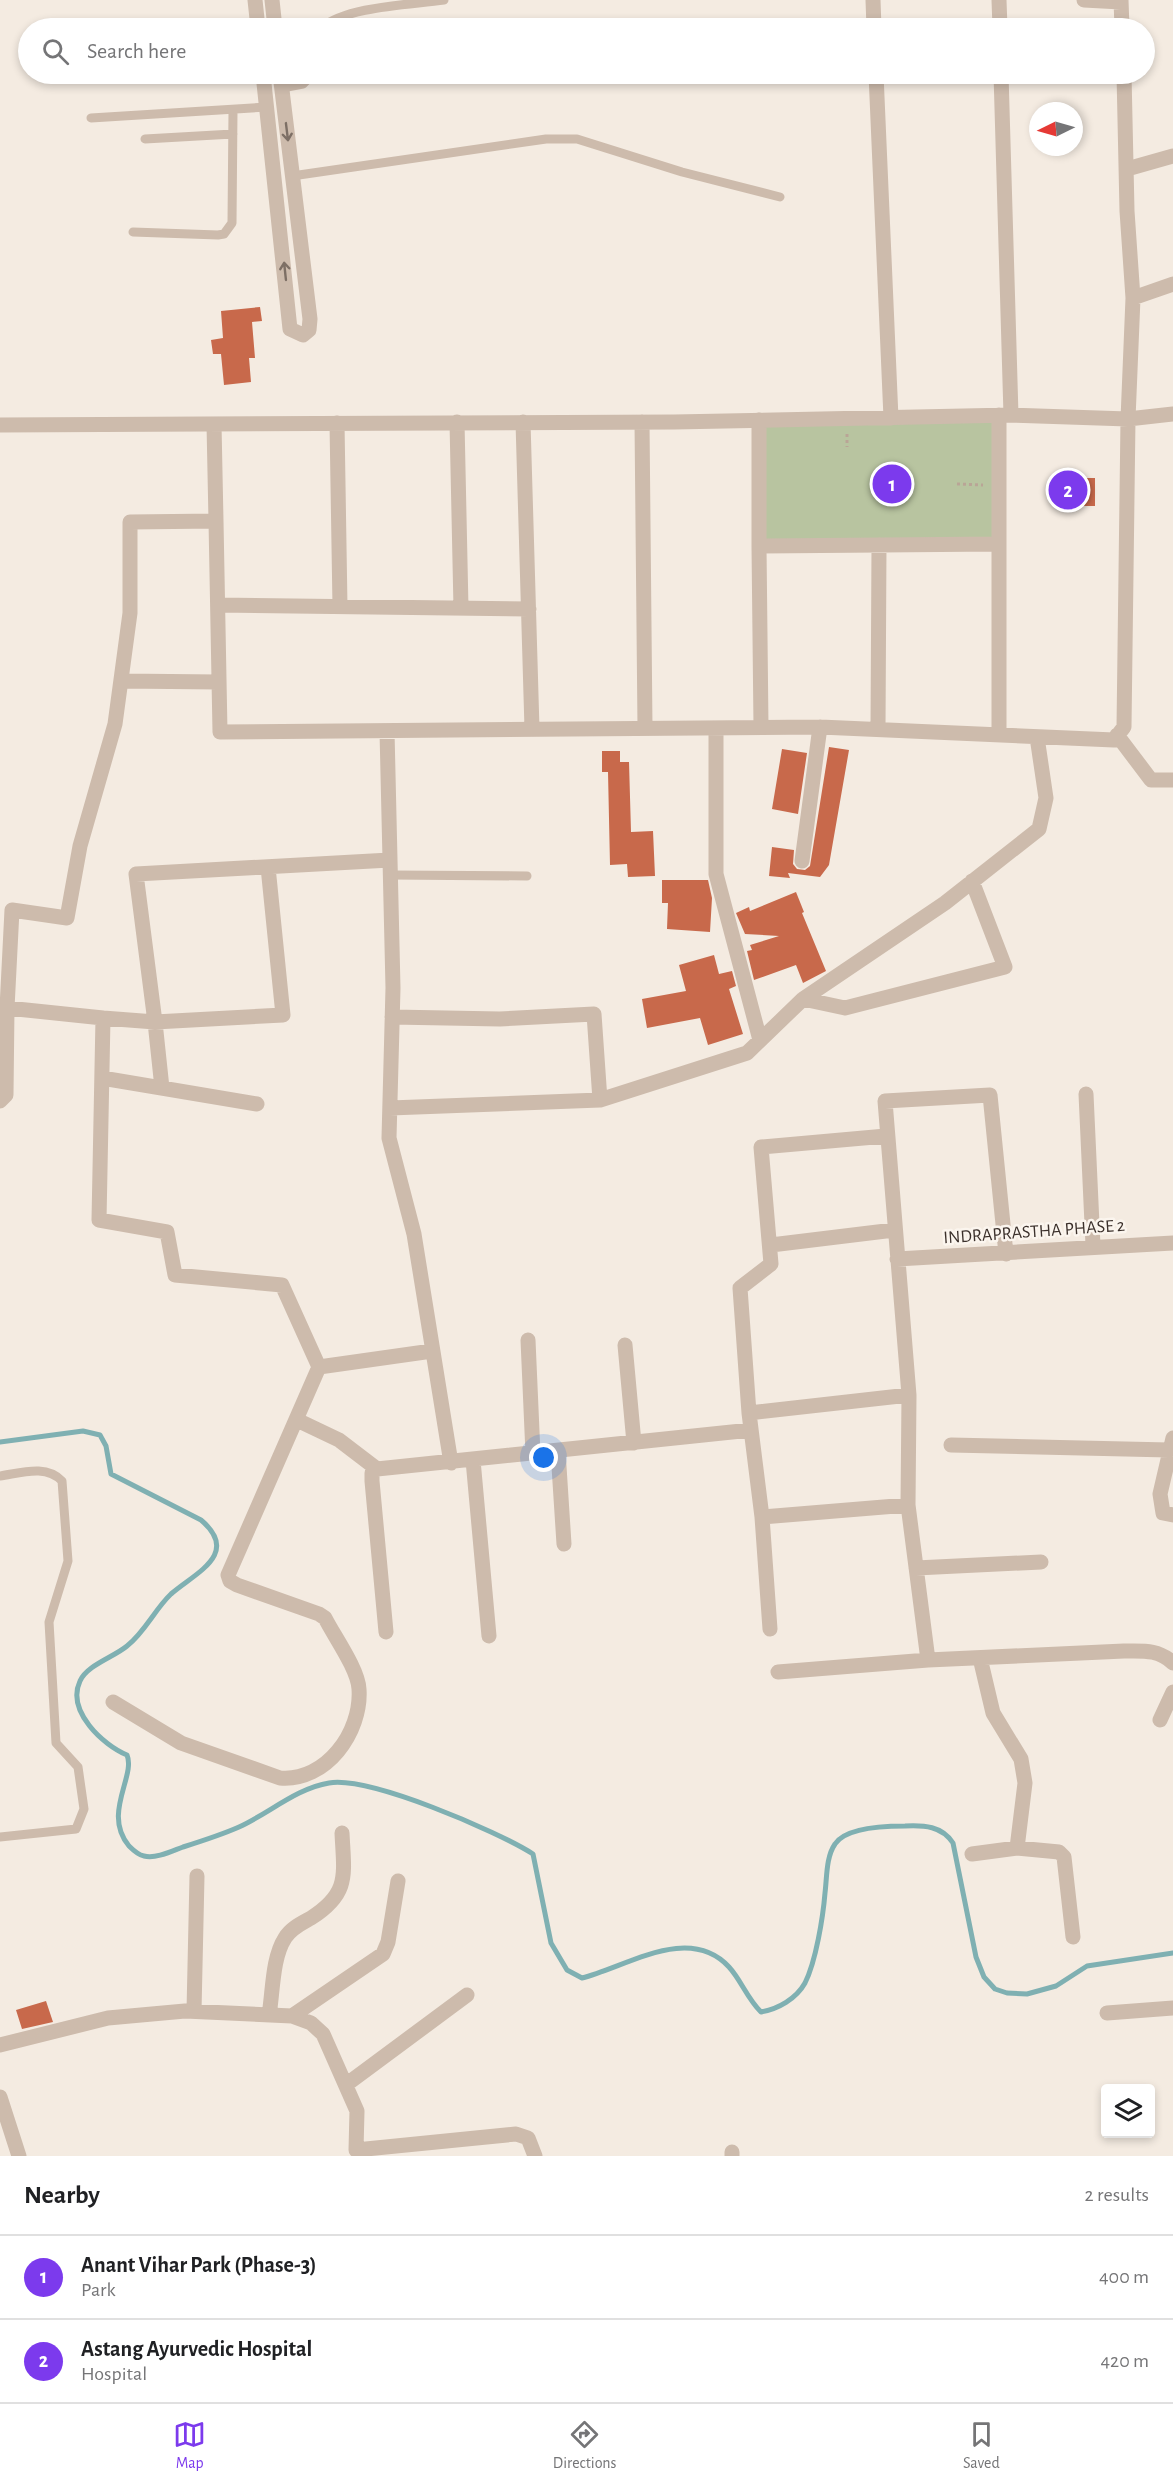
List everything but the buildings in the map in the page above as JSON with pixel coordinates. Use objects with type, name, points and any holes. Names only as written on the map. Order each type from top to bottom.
[{"type":"street","points":[[255,0],[257,18]]},
{"type":"street","points":[[272,0],[274,18]]},
{"type":"street","points":[[873,0],[874,18]]},
{"type":"street","points":[[999,0],[1000,18]]},
{"type":"street","points":[[1084,0],[1121,1],[1122,18]]},
{"type":"street","points":[[264,84],[290,329],[303,335],[309,330],[310,319],[281,84]]},
{"type":"street","points":[[876,84],[891,418]]},
{"type":"street","points":[[999,735],[999,485],[1005,415],[1001,84]]},
{"type":"street","points":[[214,424],[220,732],[820,727],[1114,740],[1124,727],[1128,419],[1133,298],[1124,84]]},
{"type":"street","points":[[1127,169],[1173,156]]},
{"type":"street","points":[[1133,298],[1173,284]]},
{"type":"street","points":[[0,430],[0,424],[642,422],[1005,415],[1128,419],[1173,414]]},
{"type":"street","points":[[759,420],[761,727]]},
{"type":"street","points":[[457,422],[461,608]]},
{"type":"street","points":[[524,422],[532,729]]},
{"type":"street","points":[[642,422],[645,728]]},
{"type":"street","points":[[337,423],[340,607]]},
{"type":"street","points":[[0,1101],[6,1095],[7,1008],[12,910],[67,918],[80,846],[115,724],[130,613],[130,522],[216,521]]},
{"type":"street","points":[[759,546],[999,544]]},
{"type":"street","points":[[878,729],[879,545]]},
{"type":"street","points":[[218,605],[528,609]]},
{"type":"street","points":[[121,681],[219,682]]},
{"type":"street","points":[[802,861],[820,727]]},
{"type":"street","points":[[716,728],[716,874],[760,1040]]},
{"type":"street","points":[[387,730],[392,1017],[389,1138],[414,1234],[452,1463]]},
{"type":"street","points":[[1118,735],[1151,780],[1173,780]]},
{"type":"street","points":[[390,1108],[600,1100],[747,1053],[803,999],[972,881],[1039,829],[1046,798],[1037,736]]},
{"type":"street","points":[[7,1008],[155,1022],[283,1015],[268,867]]},
{"type":"street","points":[[162,1088],[136,874],[268,867],[390,868]]},
{"type":"street","points":[[803,999],[845,1008],[1005,967],[972,881]]},
{"type":"street","points":[[392,1017],[500,1019],[594,1014],[600,1100]]},
{"type":"street","points":[[103,1018],[99,1220],[166,1232],[175,1275],[282,1285],[319,1367],[228,1575],[230,1581],[320,1614],[325,1618],[356,1677],[359,1688],[351,1730],[338,1751],[313,1772],[293,1779],[280,1778],[181,1743],[113,1702]]},
{"type":"street","points":[[102,1078],[257,1104]]},
{"type":"street","points":[[1086,1094],[1093,1246]]},
{"type":"street","points":[[928,1660],[908,1505],[909,1395],[886,1136],[885,1101],[990,1095],[1006,1254]]},
{"type":"street","points":[[770,1629],[762,1518],[749,1413],[740,1288],[771,1264],[761,1147],[886,1136]]},
{"type":"street","points":[[771,1245],[894,1230]]},
{"type":"street","name":"INDRAPRASTHA PHASE 2","points":[[897,1259],[1173,1243]]},
{"type":"street","points":[[528,1340],[533,1454]]},
{"type":"street","points":[[626,1345],[634,1443]]},
{"type":"street","points":[[319,1367],[432,1351]]},
{"type":"street","points":[[749,1413],[909,1395]]},
{"type":"street","points":[[297,1420],[339,1440],[377,1468],[452,1463],[751,1430]]},
{"type":"street","points":[[951,1445],[1171,1444],[1160,1494],[1163,1513],[1173,1515]]},
{"type":"street","points":[[558,1451],[564,1544]]},
{"type":"street","points":[[473,1460],[489,1636]]},
{"type":"street","points":[[377,1468],[372,1473],[372,1481],[386,1632]]},
{"type":"street","points":[[762,1518],[908,1505]]},
{"type":"street","points":[[916,1568],[1041,1562]]},
{"type":"street","points":[[778,1672],[928,1660],[1153,1651],[1164,1654],[1173,1663]]},
{"type":"street","points":[[980,1658],[993,1713],[1021,1759],[1025,1783],[1017,1848]]},
{"type":"street","points":[[1160,1720],[1173,1692]]},
{"type":"street","points":[[269,2015],[280,1948],[286,1936],[326,1907],[340,1891],[344,1880],[342,1833]]},
{"type":"street","points":[[972,1854],[1017,1848],[1053,1850],[1064,1857],[1073,1937]]},
{"type":"street","points":[[194,2011],[197,1876]]},
{"type":"street","points":[[292,2016],[383,1954],[388,1942],[398,1881]]},
{"type":"street","points":[[347,2085],[466,1995]]},
{"type":"street","points":[[1107,2013],[1173,2008]]},
{"type":"street","points":[[0,2045],[108,2018],[194,2011],[292,2016],[311,2023],[323,2034],[357,2111],[356,2150],[516,2134],[528,2138],[535,2156]]},
{"type":"street","points":[[0,2097],[19,2156]]},
{"type":"lane","points":[[339,18],[444,0]]},
{"type":"lane","points":[[92,118],[233,111],[267,107]]},
{"type":"lane","points":[[133,232],[224,234],[232,223],[233,111]]},
{"type":"lane","points":[[145,139],[233,135]]},
{"type":"lane","points":[[292,176],[546,139],[577,139],[682,172],[780,197]]},
{"type":"lane","points":[[390,868],[527,876]]},
{"type":"lane","points":[[0,1476],[46,1471],[55,1474],[62,1481],[68,1561],[49,1622],[52,1696],[56,1743],[78,1767],[84,1809],[76,1829],[0,1837]]},
{"type":"path","points":[[957,484],[999,485]]},
{"type":"green space","points":[[997,417],[998,543],[763,539],[762,423]]},
{"type":"waterway","points":[[0,1442],[83,1431],[100,1435],[106,1446],[111,1474],[201,1520],[212,1532],[217,1543],[210,1562],[171,1594],[145,1627],[122,1650],[88,1670],[83,1675],[77,1692],[78,1704],[89,1726],[108,1743],[127,1755],[129,1764],[121,1796],[119,1821],[122,1834],[129,1846],[140,1855],[159,1856],[225,1833],[317,1786],[329,1783],[348,1783],[373,1788],[433,1807],[492,1832],[533,1854],[551,1943],[567,1970],[582,1978],[658,1952],[677,1948],[696,1949],[713,1955],[729,1967],[761,2012],[786,2002],[797,1994],[805,1983],[823,1914],[828,1861],[832,1849],[840,1838],[857,1831],[878,1827],[926,1826],[944,1833],[953,1843],[976,1957],[984,1977],[995,1989],[1007,1993],[1027,1994],[1056,1986],[1087,1966],[1173,1953]]},
{"type":"place","name":"Anant Vihar Park (Phase-3)","points":[[892,484]]},
{"type":"place","name":"Astang Ayurvedic Hospital","points":[[1068,490]]}]
